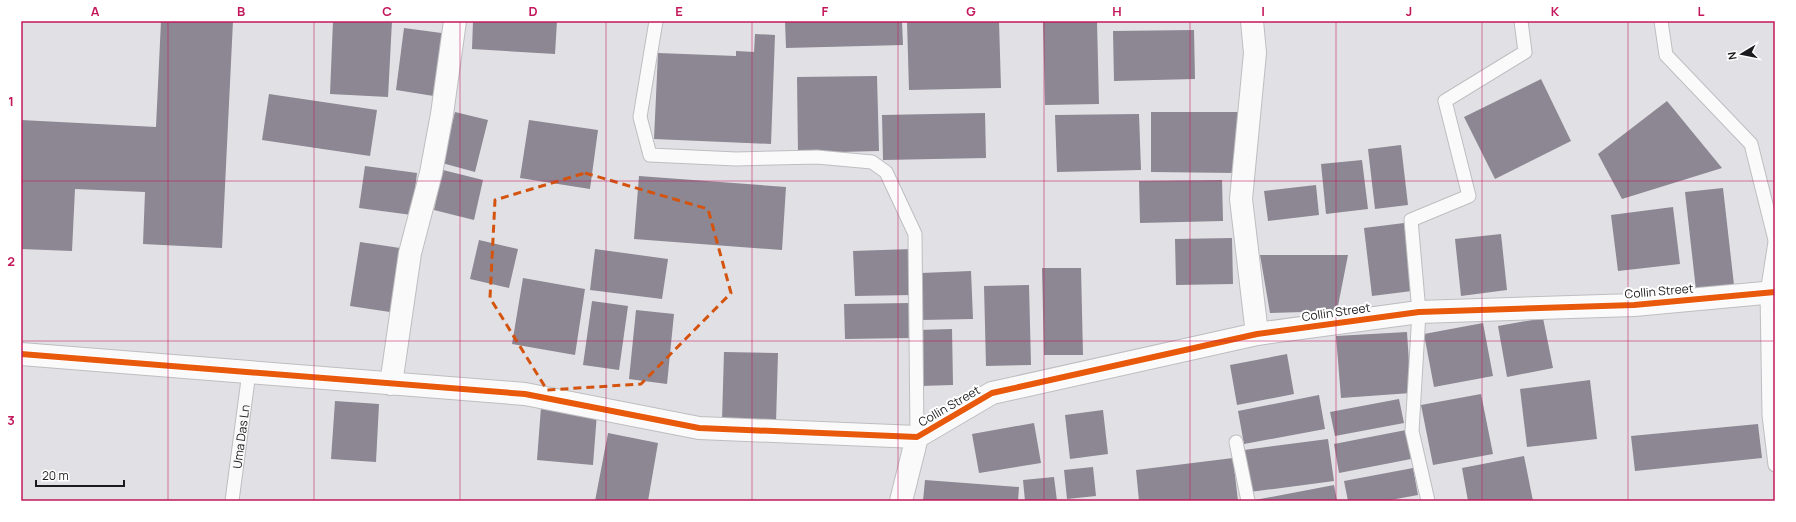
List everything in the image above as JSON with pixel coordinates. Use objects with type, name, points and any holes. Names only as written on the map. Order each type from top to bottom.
[{"type":"street","points":[[391,384],[410,253],[431,173],[442,114],[455,21]]},
{"type":"street","points":[[1252,21],[1255,53],[1241,199],[1258,334]]},
{"type":"street","name":"Collin Street","points":[[916,437],[992,394],[1258,334],[1419,312],[1634,305],[1771,292]]},
{"type":"street","points":[[21,354],[525,394],[698,428],[916,437],[901,501]]},
{"type":"lane","points":[[656,21],[640,117],[650,155],[729,159],[818,157],[872,162],[886,172],[915,234],[916,437]]},
{"type":"lane","points":[[1428,501],[1412,431],[1419,312],[1411,220],[1469,196],[1445,101],[1525,52],[1521,21]]},
{"type":"lane","points":[[1661,21],[1666,55],[1751,144],[1775,241],[1771,292],[1769,415],[1775,465]]},
{"type":"lane","name":"Uma Das Ln","points":[[232,501],[249,372]]},
{"type":"lane","points":[[1236,442],[1248,501]]},
{"type":"highlighted area","points":[[585,173],[708,209],[731,293],[641,384],[547,390],[490,298],[495,200]]},
{"type":"building","points":[[161,21],[233,21],[222,248],[143,244],[145,192],[75,189],[72,251],[21,249],[21,120],[156,127]]},
{"type":"building","points":[[333,21],[392,21],[388,97],[330,94]]},
{"type":"building","points":[[473,21],[557,21],[555,54],[472,49]]},
{"type":"building","points":[[785,21],[902,21],[903,45],[786,48]]},
{"type":"building","points":[[907,21],[999,21],[1001,88],[909,90]]},
{"type":"building","points":[[1043,21],[1097,21],[1099,104],[1045,105]]},
{"type":"building","points":[[404,28],[449,34],[440,97],[396,90]]},
{"type":"building","points":[[1194,30],[1195,79],[1114,81],[1113,31]]},
{"type":"building","points":[[755,34],[775,35],[771,144],[654,139],[658,53],[736,56],[736,51],[754,52]]},
{"type":"building","points":[[877,76],[879,151],[798,153],[797,77]]},
{"type":"building","points":[[1541,79],[1571,141],[1495,179],[1464,117]]},
{"type":"building","points":[[269,94],[377,110],[370,156],[262,140]]},
{"type":"building","points":[[1667,101],[1722,168],[1622,199],[1598,154]]},
{"type":"building","points":[[455,112],[488,120],[475,172],[442,163]]},
{"type":"building","points":[[1151,112],[1239,112],[1238,173],[1151,172]]},
{"type":"building","points":[[985,113],[986,158],[883,160],[882,115]]},
{"type":"building","points":[[1139,114],[1141,170],[1057,172],[1055,115]]},
{"type":"building","points":[[529,120],[598,130],[590,189],[520,178]]},
{"type":"building","points":[[1401,145],[1408,205],[1375,209],[1368,149]]},
{"type":"building","points":[[1362,160],[1368,209],[1326,214],[1321,164]]},
{"type":"building","points":[[365,166],[417,173],[412,215],[359,208]]},
{"type":"building","points":[[443,170],[483,180],[474,220],[434,210]]},
{"type":"building","points":[[639,176],[786,187],[782,250],[634,239]]},
{"type":"building","points":[[1222,180],[1223,221],[1140,223],[1139,181]]},
{"type":"building","points":[[1316,185],[1319,215],[1268,221],[1264,191]]},
{"type":"building","points":[[1723,188],[1734,285],[1696,290],[1685,192]]},
{"type":"building","points":[[1673,207],[1680,264],[1618,271],[1611,215]]},
{"type":"building","points":[[1404,223],[1412,291],[1372,296],[1364,228]]},
{"type":"building","points":[[1501,234],[1507,290],[1461,296],[1455,239]]},
{"type":"building","points":[[1232,238],[1233,284],[1176,285],[1175,239]]},
{"type":"building","points":[[479,240],[518,249],[509,288],[470,279]]},
{"type":"building","points":[[360,242],[400,248],[390,312],[350,306]]},
{"type":"building","points":[[595,249],[668,259],[662,299],[590,290]]},
{"type":"building","points":[[912,249],[913,295],[855,296],[853,251]]},
{"type":"building","points":[[1260,255],[1348,255],[1337,311],[1270,313]]},
{"type":"building","points":[[1042,268],[1081,268],[1083,355],[1044,355]]},
{"type":"building","points":[[971,271],[973,319],[922,320],[921,273]]},
{"type":"building","points":[[523,278],[585,289],[575,355],[512,344]]},
{"type":"building","points":[[1029,285],[1031,365],[986,366],[984,286]]},
{"type":"building","points":[[592,301],[628,306],[619,370],[583,365]]},
{"type":"building","points":[[910,303],[911,338],[845,339],[844,304]]},
{"type":"building","points":[[636,310],[674,314],[667,384],[629,379]]},
{"type":"building","points":[[1543,318],[1553,368],[1507,377],[1498,326]]},
{"type":"building","points":[[1483,323],[1493,376],[1434,387],[1424,334]]},
{"type":"building","points":[[952,329],[953,385],[919,386],[917,330]]},
{"type":"building","points":[[1407,332],[1411,393],[1341,398],[1336,336]]},
{"type":"building","points":[[724,352],[778,353],[776,423],[722,421]]},
{"type":"building","points":[[1287,354],[1294,394],[1237,405],[1230,365]]},
{"type":"building","points":[[1590,380],[1597,439],[1527,447],[1520,389]]},
{"type":"building","points":[[1481,394],[1493,454],[1433,465],[1421,405]]},
{"type":"building","points":[[1319,395],[1325,429],[1244,444],[1238,411]]},
{"type":"building","points":[[1399,399],[1404,423],[1335,436],[1330,412]]},
{"type":"building","points":[[335,401],[379,404],[376,462],[331,459]]},
{"type":"building","points":[[541,407],[597,413],[593,465],[537,460]]},
{"type":"building","points":[[1103,410],[1108,454],[1070,459],[1065,415]]},
{"type":"building","points":[[1034,423],[1041,463],[979,473],[972,434]]},
{"type":"building","points":[[1758,424],[1762,458],[1635,471],[1631,436]]},
{"type":"building","points":[[1406,430],[1411,459],[1339,473],[1334,444]]},
{"type":"building","points":[[608,433],[658,443],[648,501],[595,501]]},
{"type":"building","points":[[1328,439],[1334,481],[1250,492],[1244,450]]},
{"type":"building","points":[[1524,456],[1533,501],[1468,501],[1462,468]]},
{"type":"building","points":[[1233,458],[1238,501],[1139,501],[1136,470]]},
{"type":"building","points":[[1093,467],[1096,496],[1067,499],[1064,470]]},
{"type":"building","points":[[1413,468],[1418,495],[1385,501],[1348,501],[1344,481]]},
{"type":"building","points":[[1054,477],[1057,501],[1025,501],[1023,480]]},
{"type":"building","points":[[925,480],[1019,487],[1018,501],[923,501]]},
{"type":"building","points":[[1334,485],[1337,501],[1255,501],[1255,500]]},
{"type":"cycle path","points":[[21,354],[525,394],[699,428],[917,437],[992,393],[1257,334],[1419,312],[1634,305],[1775,292]]}]
